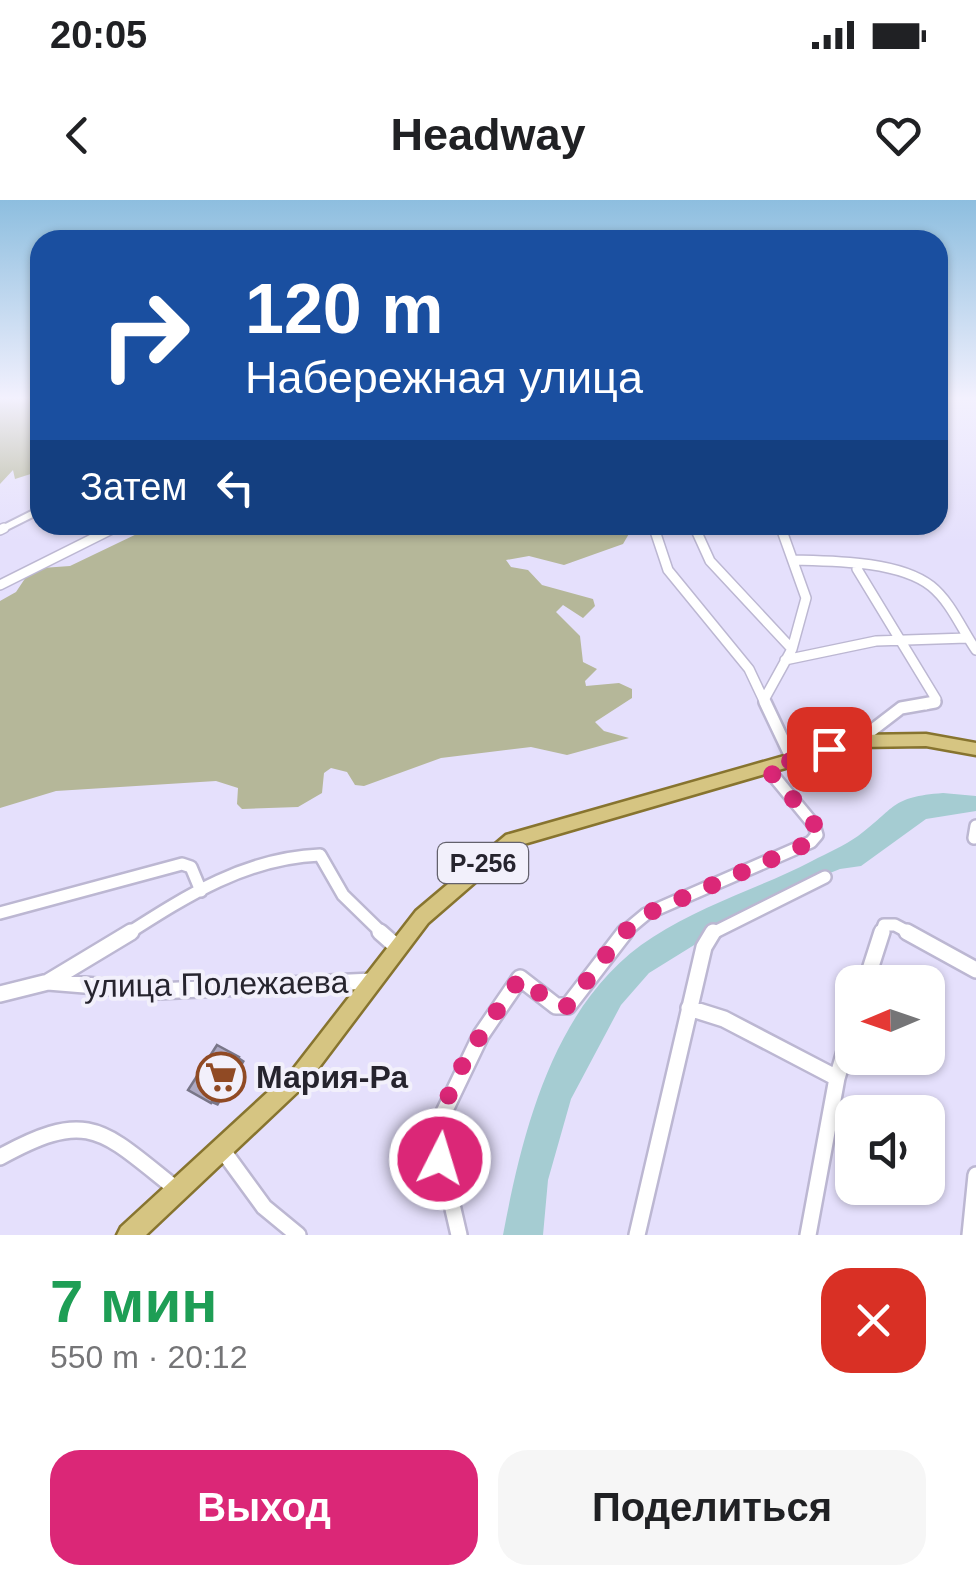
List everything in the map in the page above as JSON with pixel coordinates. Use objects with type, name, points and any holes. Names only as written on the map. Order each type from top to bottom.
[{"type":"main road","name":"Р-256","points":[[129,1235],[174,1188],[301,1075],[422,917],[512,840],[858,741],[926,740],[976,748]]},
{"type":"street","points":[[0,530],[30,515]]},
{"type":"street","points":[[0,585],[100,535]]},
{"type":"street","points":[[656,535],[668,570],[749,670],[792,760]]},
{"type":"street","points":[[697,535],[706,560],[762,608],[792,648]]},
{"type":"street","points":[[765,698],[792,648],[806,598],[784,535]]},
{"type":"street","points":[[794,560],[905,573],[929,584],[976,650]]},
{"type":"street","points":[[858,569],[897,640],[934,692],[934,704],[902,708],[858,741]]},
{"type":"street","points":[[785,660],[864,642],[967,638]]},
{"type":"street","points":[[459,1235],[436,1131],[481,1035],[520,978],[556,1006],[568,1006],[620,936],[646,914],[811,842],[818,835],[814,824],[767,768]]},
{"type":"street","points":[[48,982],[88,963],[242,868],[320,855],[327,876],[348,904],[398,947]]},
{"type":"street","points":[[0,913],[182,864],[191,866],[201,891]]},
{"type":"street","points":[[637,1235],[704,947],[713,932],[825,877]]},
{"type":"street","points":[[871,965],[884,925],[895,925],[976,970]]},
{"type":"street","points":[[85,988],[82,978],[88,963]]},
{"type":"street","name":"улица Полежаева","points":[[1,995],[48,982],[157,991],[374,980]]},
{"type":"street","points":[[688,1008],[724,1020],[837,1078]]},
{"type":"street","points":[[808,1235],[838,1075]]},
{"type":"street","points":[[0,1158],[40,1133],[83,1125],[101,1130],[174,1188]]},
{"type":"street","points":[[221,1148],[249,1192],[278,1222],[298,1235]]},
{"type":"street","points":[[970,1235],[976,1175]]},
{"type":"shaded area","points":[[0,445],[30,445],[30,474],[15,479],[13,470],[0,484]]},
{"type":"shaded area","points":[[135,535],[628,535],[623,544],[564,565],[529,556],[506,560],[511,567],[528,570],[542,585],[593,599],[595,606],[583,618],[563,605],[556,612],[580,636],[583,662],[597,669],[585,681],[586,686],[619,683],[632,689],[632,698],[595,722],[604,731],[629,738],[567,755],[531,747],[441,758],[364,786],[355,785],[347,772],[331,768],[324,773],[322,793],[298,807],[242,809],[237,804],[238,788],[216,781],[56,791],[0,808],[0,601],[16,592],[28,574],[42,568],[70,566]]},
{"type":"shaded area","points":[[943,793],[976,796],[976,811],[926,819],[861,866],[840,869],[775,895],[649,973],[621,1005],[571,1099],[548,1180],[543,1235],[503,1235],[521,1152],[549,1070],[591,995],[619,963],[672,926],[847,843],[903,801]]},
{"type":"building","name":"Мария-Ра","points":[[217,1045],[239,1057],[211,1103],[188,1090]]},
{"type":"place","name":"Мария-Ра","points":[[221,1077]]},
{"type":"route","points":[[440,1159],[436,1131],[446,1106],[481,1035],[520,978],[556,1006],[568,1006],[620,936],[646,914],[811,842],[818,835],[814,824],[767,768],[829,749]]}]
